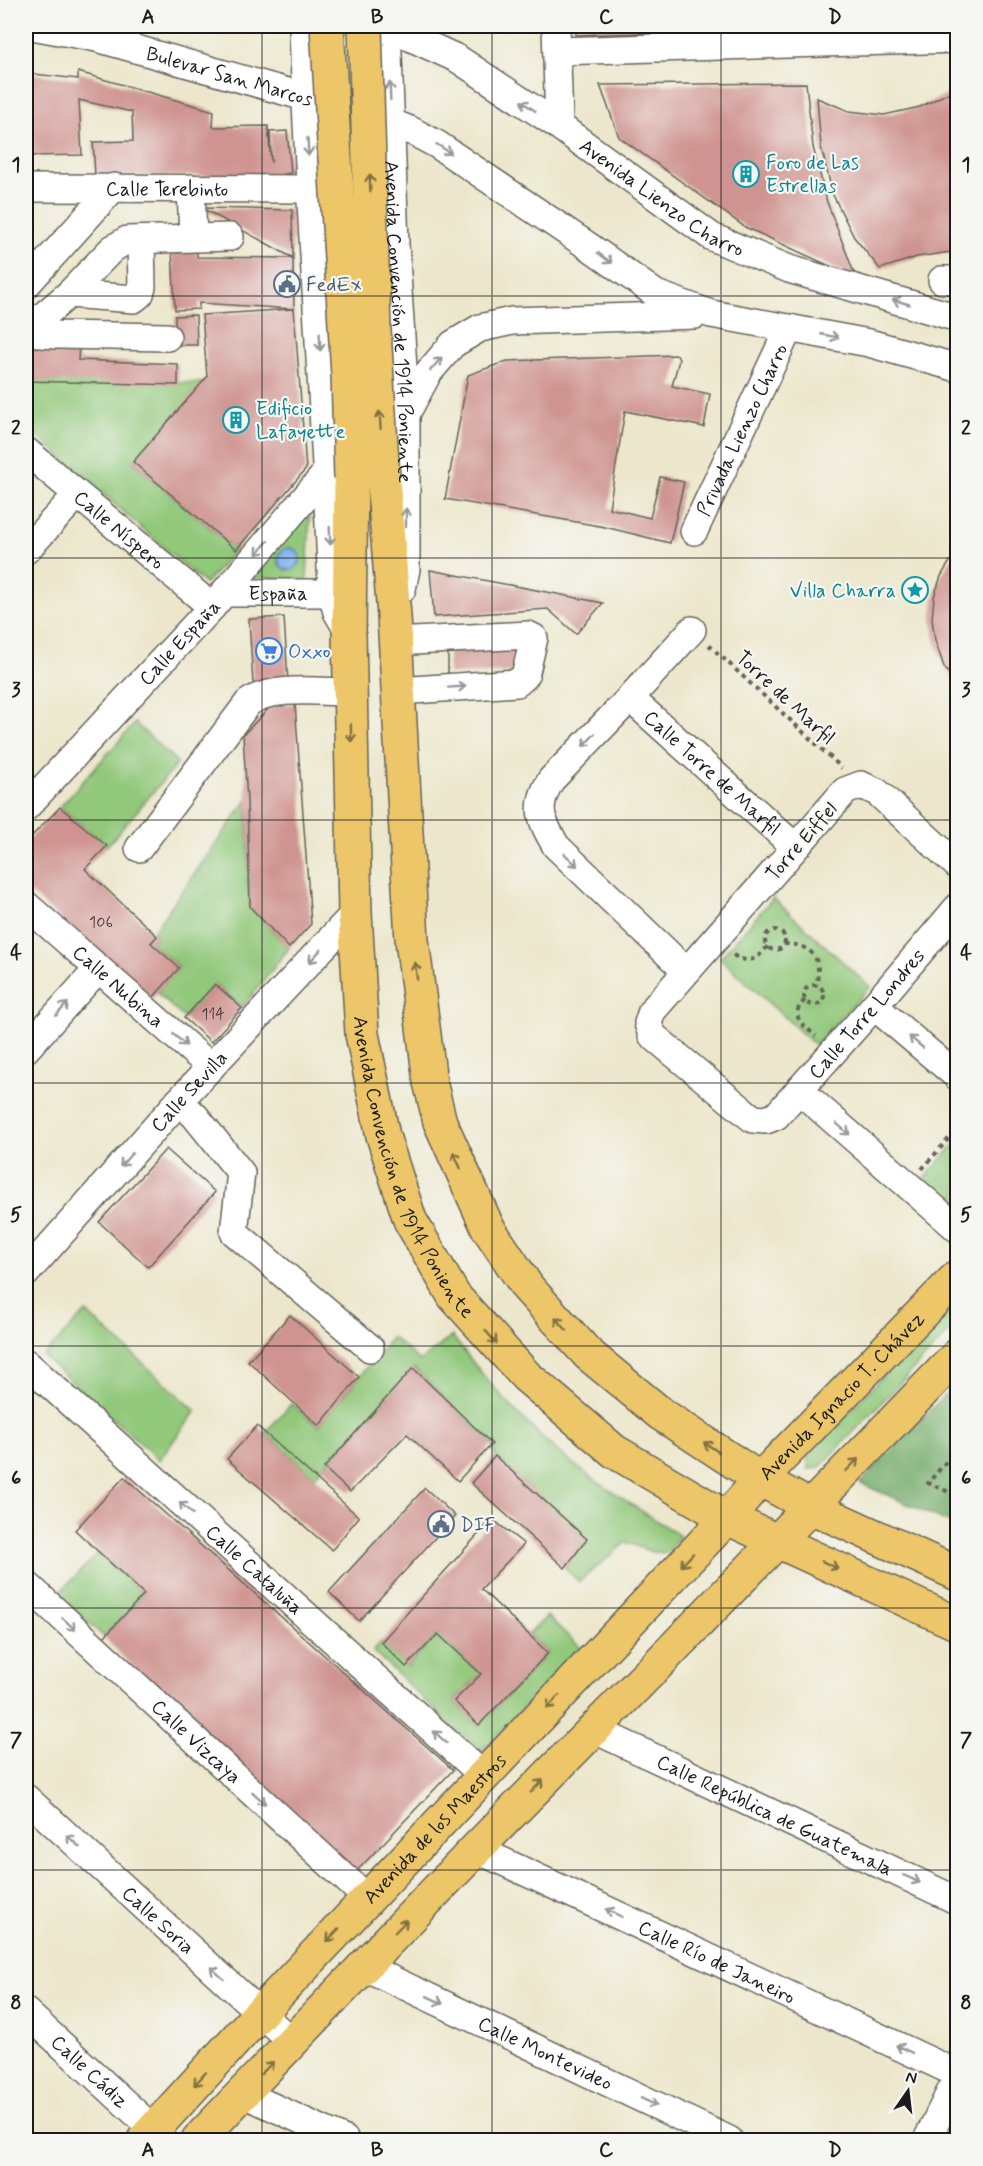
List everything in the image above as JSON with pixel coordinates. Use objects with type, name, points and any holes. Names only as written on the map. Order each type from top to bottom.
[{"type":"main road","name":"Avenida Convención de 1914 Poniente","points":[[327,26],[348,375],[339,476],[349,633],[355,913],[362,1034],[383,1136],[410,1220],[454,1296],[525,1376],[614,1451],[727,1518],[957,1624]]},
{"type":"main road","name":"Avenida Convención de 1914 Poniente","points":[[365,26],[374,330],[412,940],[430,1082],[440,1122],[488,1228],[528,1288],[588,1354],[662,1414],[760,1479],[811,1507],[957,1574]]},
{"type":"main road","name":"Avenida Ignacio T. Chávez","points":[[727,1518],[760,1479],[957,1276]]},
{"type":"main road","points":[[198,2140],[476,1849],[957,1355]]},
{"type":"main road","name":"Avenida de los Maestros","points":[[149,2135],[260,2013],[727,1518]]},
{"type":"street","name":"Bulevar San Marcos","points":[[32,26],[97,38],[392,123]]},
{"type":"street","name":"Avenida Convención de 1914 Poniente","points":[[303,26],[310,189],[339,476],[332,593],[338,612],[349,633]]},
{"type":"street","name":"Avenida Convención de 1914 Poniente","points":[[387,26],[395,243],[406,414],[406,569],[394,629]]},
{"type":"street","name":"Avenida Lienzo Charro","points":[[387,26],[458,59],[559,126],[712,237],[789,269],[957,318]]},
{"type":"street","points":[[559,126],[556,38],[905,33],[957,39]]},
{"type":"street","points":[[392,123],[438,145],[656,294],[711,314],[869,343],[957,368]]},
{"type":"street","points":[[26,285],[114,187]]},
{"type":"street","name":"Calle Terebinto","points":[[26,188],[310,189]]},
{"type":"street","points":[[191,188],[193,237]]},
{"type":"street","points":[[315,250],[330,234],[350,225],[364,226],[381,232],[395,243]]},
{"type":"street","points":[[26,329],[69,294],[111,249],[127,240],[230,237]]},
{"type":"street","points":[[69,294],[135,299],[142,287],[141,240]]},
{"type":"street","points":[[406,414],[428,373],[453,344],[480,328],[512,321],[711,314]]},
{"type":"street","name":"Privada Lienzo Charro","points":[[694,531],[789,328]]},
{"type":"street","points":[[26,329],[41,334],[58,335],[167,337]]},
{"type":"street","name":"Calle Níspero","points":[[26,451],[76,495],[218,600]]},
{"type":"street","name":"Calle España","points":[[26,807],[218,600],[339,476]]},
{"type":"street","points":[[26,550],[76,495]]},
{"type":"street","name":"España","points":[[218,600],[332,593]]},
{"type":"street","points":[[394,629],[528,635],[534,638],[525,676],[517,683],[398,691]]},
{"type":"street","points":[[686,971],[556,846],[544,825],[540,811],[543,793],[551,780],[692,630]]},
{"type":"street","points":[[139,848],[248,703],[257,696],[288,692],[350,692]]},
{"type":"street","name":"Calle Torre de Marfil","points":[[630,698],[795,847]]},
{"type":"street","points":[[861,785],[877,792],[957,866]]},
{"type":"street","name":"Torre Eiffel","points":[[799,1090],[776,1116],[766,1120],[753,1119],[652,1035],[648,1023],[652,1011],[845,791],[861,785]]},
{"type":"street","name":"Calle Nubina","points":[[26,905],[212,1067]]},
{"type":"street","name":"Calle Torre Londres","points":[[799,1090],[874,1006],[957,907]]},
{"type":"street","name":"Calle Sevilla","points":[[26,1273],[179,1101],[355,913]]},
{"type":"street","points":[[26,1049],[98,969]]},
{"type":"street","points":[[874,1006],[957,1077]]},
{"type":"street","points":[[799,1090],[957,1229]]},
{"type":"street","points":[[179,1101],[195,1116],[241,1173],[234,1232],[370,1348]]},
{"type":"street","name":"Calle Cataluña","points":[[26,1363],[484,1776]]},
{"type":"street","name":"Calle Vizcaya","points":[[26,1584],[368,1898]]},
{"type":"street","name":"Calle República de Guatemala","points":[[593,1729],[957,1901]]},
{"type":"street","name":"Calle Soria","points":[[26,1798],[292,2042]]},
{"type":"street","name":"Calle Río de Janeiro","points":[[476,1849],[957,2075]]},
{"type":"street","name":"Calle Montevideo","points":[[363,1966],[729,2140]]},
{"type":"street","name":"Calle Cádiz","points":[[26,2012],[149,2135]]},
{"type":"street","points":[[927,2140],[957,2075]]},
{"type":"street","points":[[242,2093],[345,2140]]},
{"type":"path","name":"Torre de Marfil","points":[[692,630],[861,785]]},
{"type":"path","points":[[768,946],[767,934],[776,930],[784,935],[784,944]]},
{"type":"path","points":[[713,940],[736,957],[747,960],[757,958],[768,946]]},
{"type":"path","points":[[768,946],[776,949],[784,944],[803,946],[810,951],[817,960],[820,971],[816,986]]},
{"type":"path","points":[[816,986],[823,992],[822,1001],[813,1005],[805,1000],[804,994],[807,988],[816,986]]},
{"type":"path","points":[[805,1000],[799,1006],[797,1015],[800,1023],[833,1052]]},
{"type":"path","points":[[908,1185],[957,1128]]},
{"type":"path","points":[[957,1448],[928,1483],[957,1496]]},
{"type":"green space","points":[[26,380],[208,383],[133,462],[236,550],[205,584],[26,426]]},
{"type":"green space","points":[[310,509],[307,580],[249,577]]},
{"type":"green space","points":[[135,723],[178,763],[107,846],[60,807]]},
{"type":"green space","points":[[247,800],[250,907],[289,948],[242,1008],[215,984],[184,1018],[157,993],[179,967],[151,943],[157,936],[153,932]]},
{"type":"green space","points":[[773,898],[870,987],[815,1045],[720,958]]},
{"type":"green space","points":[[957,1142],[957,1214],[922,1181]]},
{"type":"green space","points":[[957,1296],[957,1324],[819,1468],[808,1469],[807,1458]]},
{"type":"green space","points":[[86,1312],[196,1411],[159,1460],[43,1356]]},
{"type":"green space","points":[[452,1336],[500,1395],[555,1449],[600,1484],[680,1536],[667,1553],[652,1552],[626,1542],[579,1582],[565,1568],[586,1539],[495,1456],[492,1444],[414,1368],[314,1477],[265,1433],[291,1404],[319,1426],[392,1337],[420,1361]]},
{"type":"green space","points":[[957,1382],[957,1526],[860,1483]]},
{"type":"green space","points":[[98,1553],[144,1594],[104,1637],[58,1594]]},
{"type":"green space","points":[[547,1616],[581,1648],[480,1753],[373,1651],[381,1642],[407,1667],[438,1634],[481,1674],[454,1701],[479,1725],[548,1653],[529,1634]]},
{"type":"water","points":[[289,548],[297,551],[300,559],[297,567],[289,570],[281,567],[278,559],[281,551]]},
{"type":"building","points":[[576,26],[645,26],[645,33],[576,35]]},
{"type":"building","points":[[78,72],[214,111],[213,127],[268,126],[271,163],[270,132],[287,131],[291,173],[273,176],[95,176],[93,142],[133,141],[132,112],[79,100],[82,155],[26,156],[26,76],[34,74],[78,79]]},
{"type":"building","name":"Foro de Las Estrellas","points":[[806,83],[813,147],[827,202],[856,278],[745,227],[619,137],[600,85]]},
{"type":"building","points":[[950,92],[957,95],[957,251],[917,257],[880,269],[854,237],[833,195],[821,147],[817,98],[849,111],[884,115],[920,107]]},
{"type":"building","points":[[202,208],[292,210],[293,258]]},
{"type":"building","points":[[197,247],[197,257],[293,258],[294,309],[199,303],[199,309],[175,310],[172,248]]},
{"type":"building","name":"Edificio Lafayette","points":[[294,309],[306,469],[236,550],[133,462],[207,377],[202,315]]},
{"type":"building","points":[[196,315],[197,345],[175,345],[175,316]]},
{"type":"building","points":[[79,345],[78,360],[178,364],[178,385],[26,381],[26,346]]},
{"type":"building","points":[[677,355],[679,360],[672,386],[710,394],[704,427],[625,411],[609,508],[650,518],[660,477],[684,482],[670,543],[605,527],[445,499],[468,375],[507,361]]},
{"type":"building","points":[[957,550],[957,685],[944,667],[935,640],[932,619],[934,597],[941,576]]},
{"type":"building","points":[[430,570],[603,603],[576,634],[548,609],[434,617]]},
{"type":"building","name":"Oxxo","points":[[284,617],[288,682],[253,684],[249,619]]},
{"type":"building","points":[[516,648],[517,672],[448,674],[448,649]]},
{"type":"building","points":[[295,704],[311,924],[289,948],[250,907],[243,735],[270,707]]},
{"type":"building","points":[[60,807],[107,846],[85,869],[157,936],[151,943],[179,968],[152,999],[26,889],[26,842]]},
{"type":"building","points":[[215,984],[242,1008],[211,1042],[184,1018]]},
{"type":"building","points":[[166,1149],[215,1192],[148,1267],[99,1222]]},
{"type":"building","points":[[290,1315],[359,1377],[319,1426],[248,1361]]},
{"type":"building","points":[[413,1368],[492,1444],[458,1481],[407,1434],[350,1492],[324,1468]]},
{"type":"building","points":[[257,1426],[359,1517],[332,1550],[227,1459]]},
{"type":"building","points":[[495,1456],[587,1539],[565,1568],[471,1483]]},
{"type":"building","points":[[124,1477],[453,1770],[355,1873],[104,1637],[144,1594],[75,1530]]},
{"type":"building","points":[[425,1488],[455,1516],[359,1621],[329,1592]]},
{"type":"building","points":[[492,1519],[524,1544],[481,1589],[548,1653],[479,1725],[454,1701],[481,1674],[438,1634],[406,1667],[381,1642]]},
{"type":"place","name":"Foro de Las Estrellas","points":[[746,174]]},
{"type":"place","name":"FedEx","points":[[287,284]]},
{"type":"place","name":"Edificio Lafayette","points":[[236,420]]},
{"type":"place","name":"Villa Charra","points":[[915,590]]},
{"type":"place","name":"Oxxo","points":[[269,651]]},
{"type":"place","name":"DIF","points":[[441,1524]]}]
